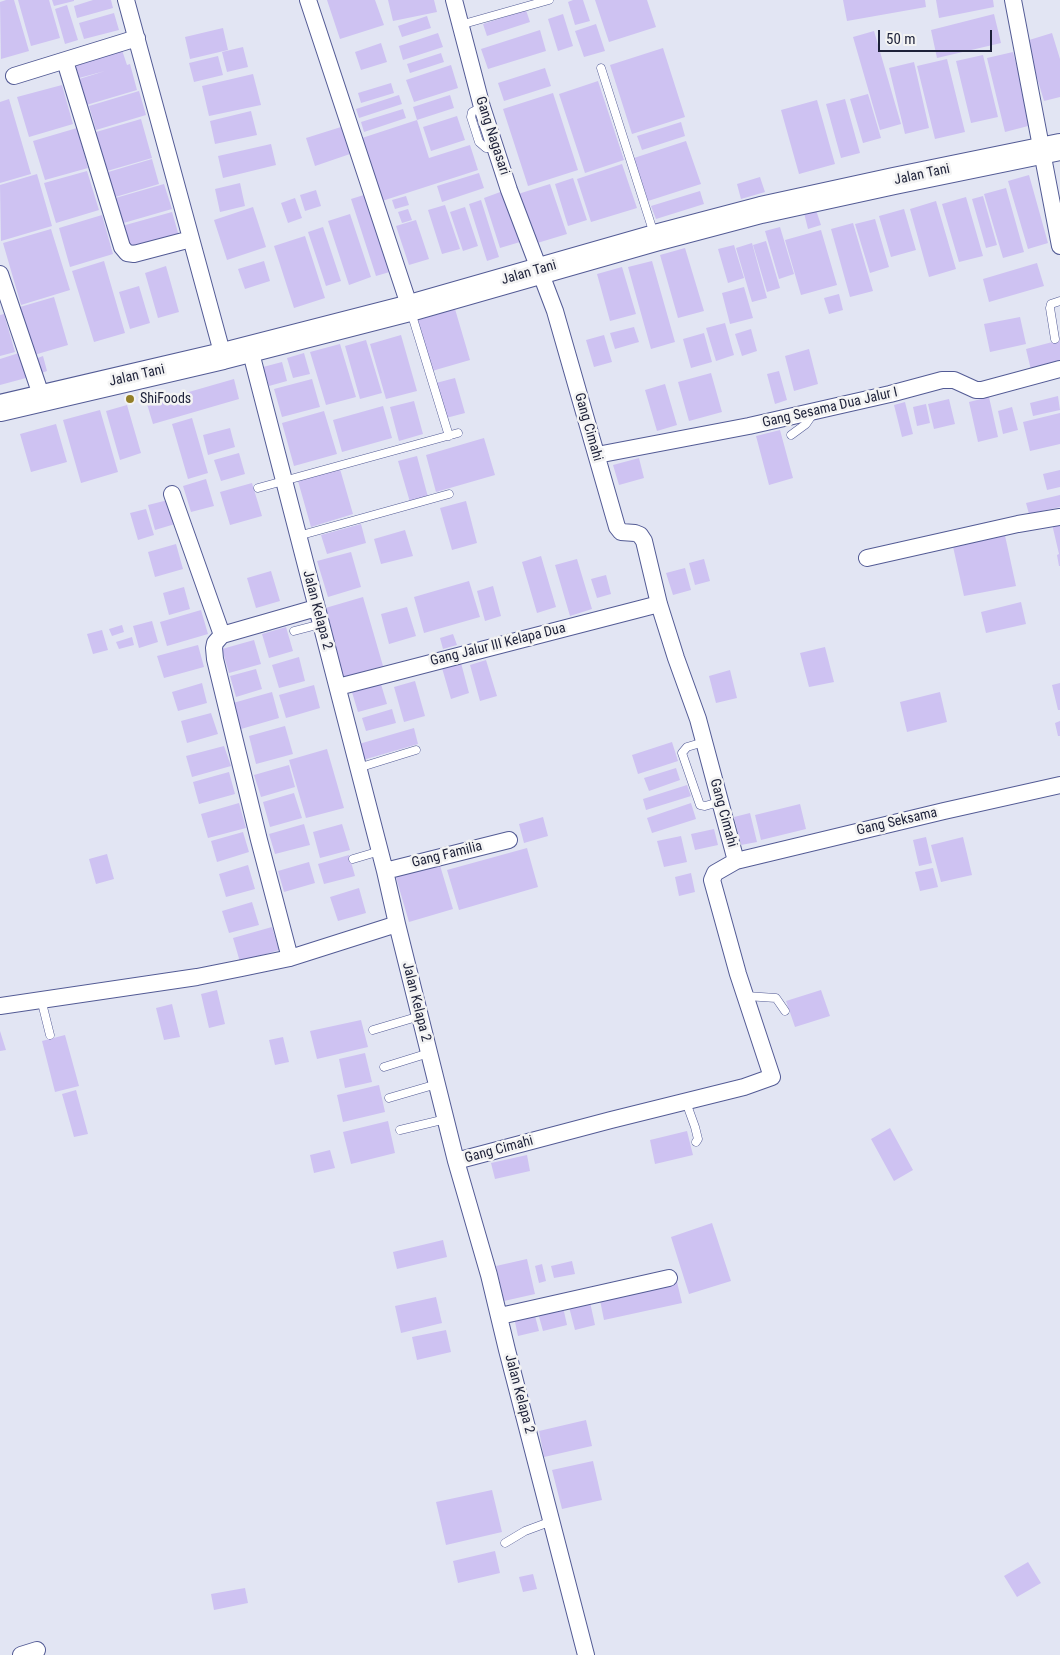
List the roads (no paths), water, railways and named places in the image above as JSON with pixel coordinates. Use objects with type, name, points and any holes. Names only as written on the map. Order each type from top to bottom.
[{"type":"highway","name":"Jalan Tani","points":[[0,408],[222,356],[410,308],[540,270],[761,210],[1051,149]]},
{"type":"street","points":[[126,0],[222,356]]},
{"type":"street","points":[[308,0],[410,308]]},
{"type":"street","name":"Gang Nagasari","points":[[454,0],[482,108],[540,270]]},
{"type":"street","points":[[1013,0],[1051,149],[1060,246]]},
{"type":"street","points":[[14,76],[137,38]]},
{"type":"street","points":[[65,61],[122,247],[128,253],[134,254],[192,239]]},
{"type":"street","name":"Gang Cimahi","points":[[456,1161],[744,1088],[772,1077],[738,974],[712,880],[714,873],[736,861],[698,719],[659,604],[644,542],[640,535],[634,532],[622,532],[617,527],[554,311],[540,270]]},
{"type":"street","points":[[0,274],[42,398]]},
{"type":"street","name":"Jalan Kelapa 2","points":[[250,349],[380,851],[456,1161],[500,1316],[507,1350],[586,1655]]},
{"type":"street","name":"Gang Sesama Dua Jalur I","points":[[597,456],[814,412],[942,380],[954,380],[976,390],[982,390],[1060,369]]},
{"type":"street","points":[[172,494],[222,635]]},
{"type":"street","points":[[867,558],[1018,524],[1060,517]]},
{"type":"street","name":"Gang Jalur III Kelapa Dua","points":[[338,687],[659,604]]},
{"type":"street","points":[[290,958],[214,654],[215,643],[222,635],[316,608]]},
{"type":"street","name":"Gang Seksama","points":[[736,861],[1060,785]]},
{"type":"street","name":"Gang Familia","points":[[385,871],[509,840]]},
{"type":"street","points":[[0,1006],[197,977],[290,958],[397,924]]},
{"type":"street","points":[[500,1316],[669,1278]]},
{"type":"street","points":[[21,1655],[37,1650]]},
{"type":"lane","points":[[460,25],[549,0]]},
{"type":"lane","points":[[601,68],[655,238]]},
{"type":"lane","points":[[1056,339],[1050,308],[1051,304],[1060,300]]},
{"type":"lane","points":[[410,308],[449,436]]},
{"type":"lane","points":[[791,435],[806,424],[814,412]]},
{"type":"lane","points":[[258,488],[458,433]]},
{"type":"lane","points":[[298,536],[448,494]]},
{"type":"lane","points":[[294,630],[320,624]]},
{"type":"lane","points":[[704,742],[687,747],[682,753],[700,805],[705,806],[720,802]]},
{"type":"lane","points":[[358,768],[416,750]]},
{"type":"lane","points":[[353,859],[380,851]]},
{"type":"lane","points":[[746,996],[776,998],[785,1011]]},
{"type":"lane","points":[[41,999],[50,1035]]},
{"type":"lane","points":[[373,1030],[420,1016]]},
{"type":"lane","points":[[384,1068],[429,1053]]},
{"type":"lane","points":[[389,1098],[437,1084]]},
{"type":"lane","points":[[686,1102],[695,1127],[698,1139],[696,1142]]},
{"type":"lane","points":[[400,1130],[446,1119]]},
{"type":"lane","points":[[505,1543],[525,1530],[552,1521]]},
{"type":"place","name":"ShiFoods","points":[[130,399]]}]
